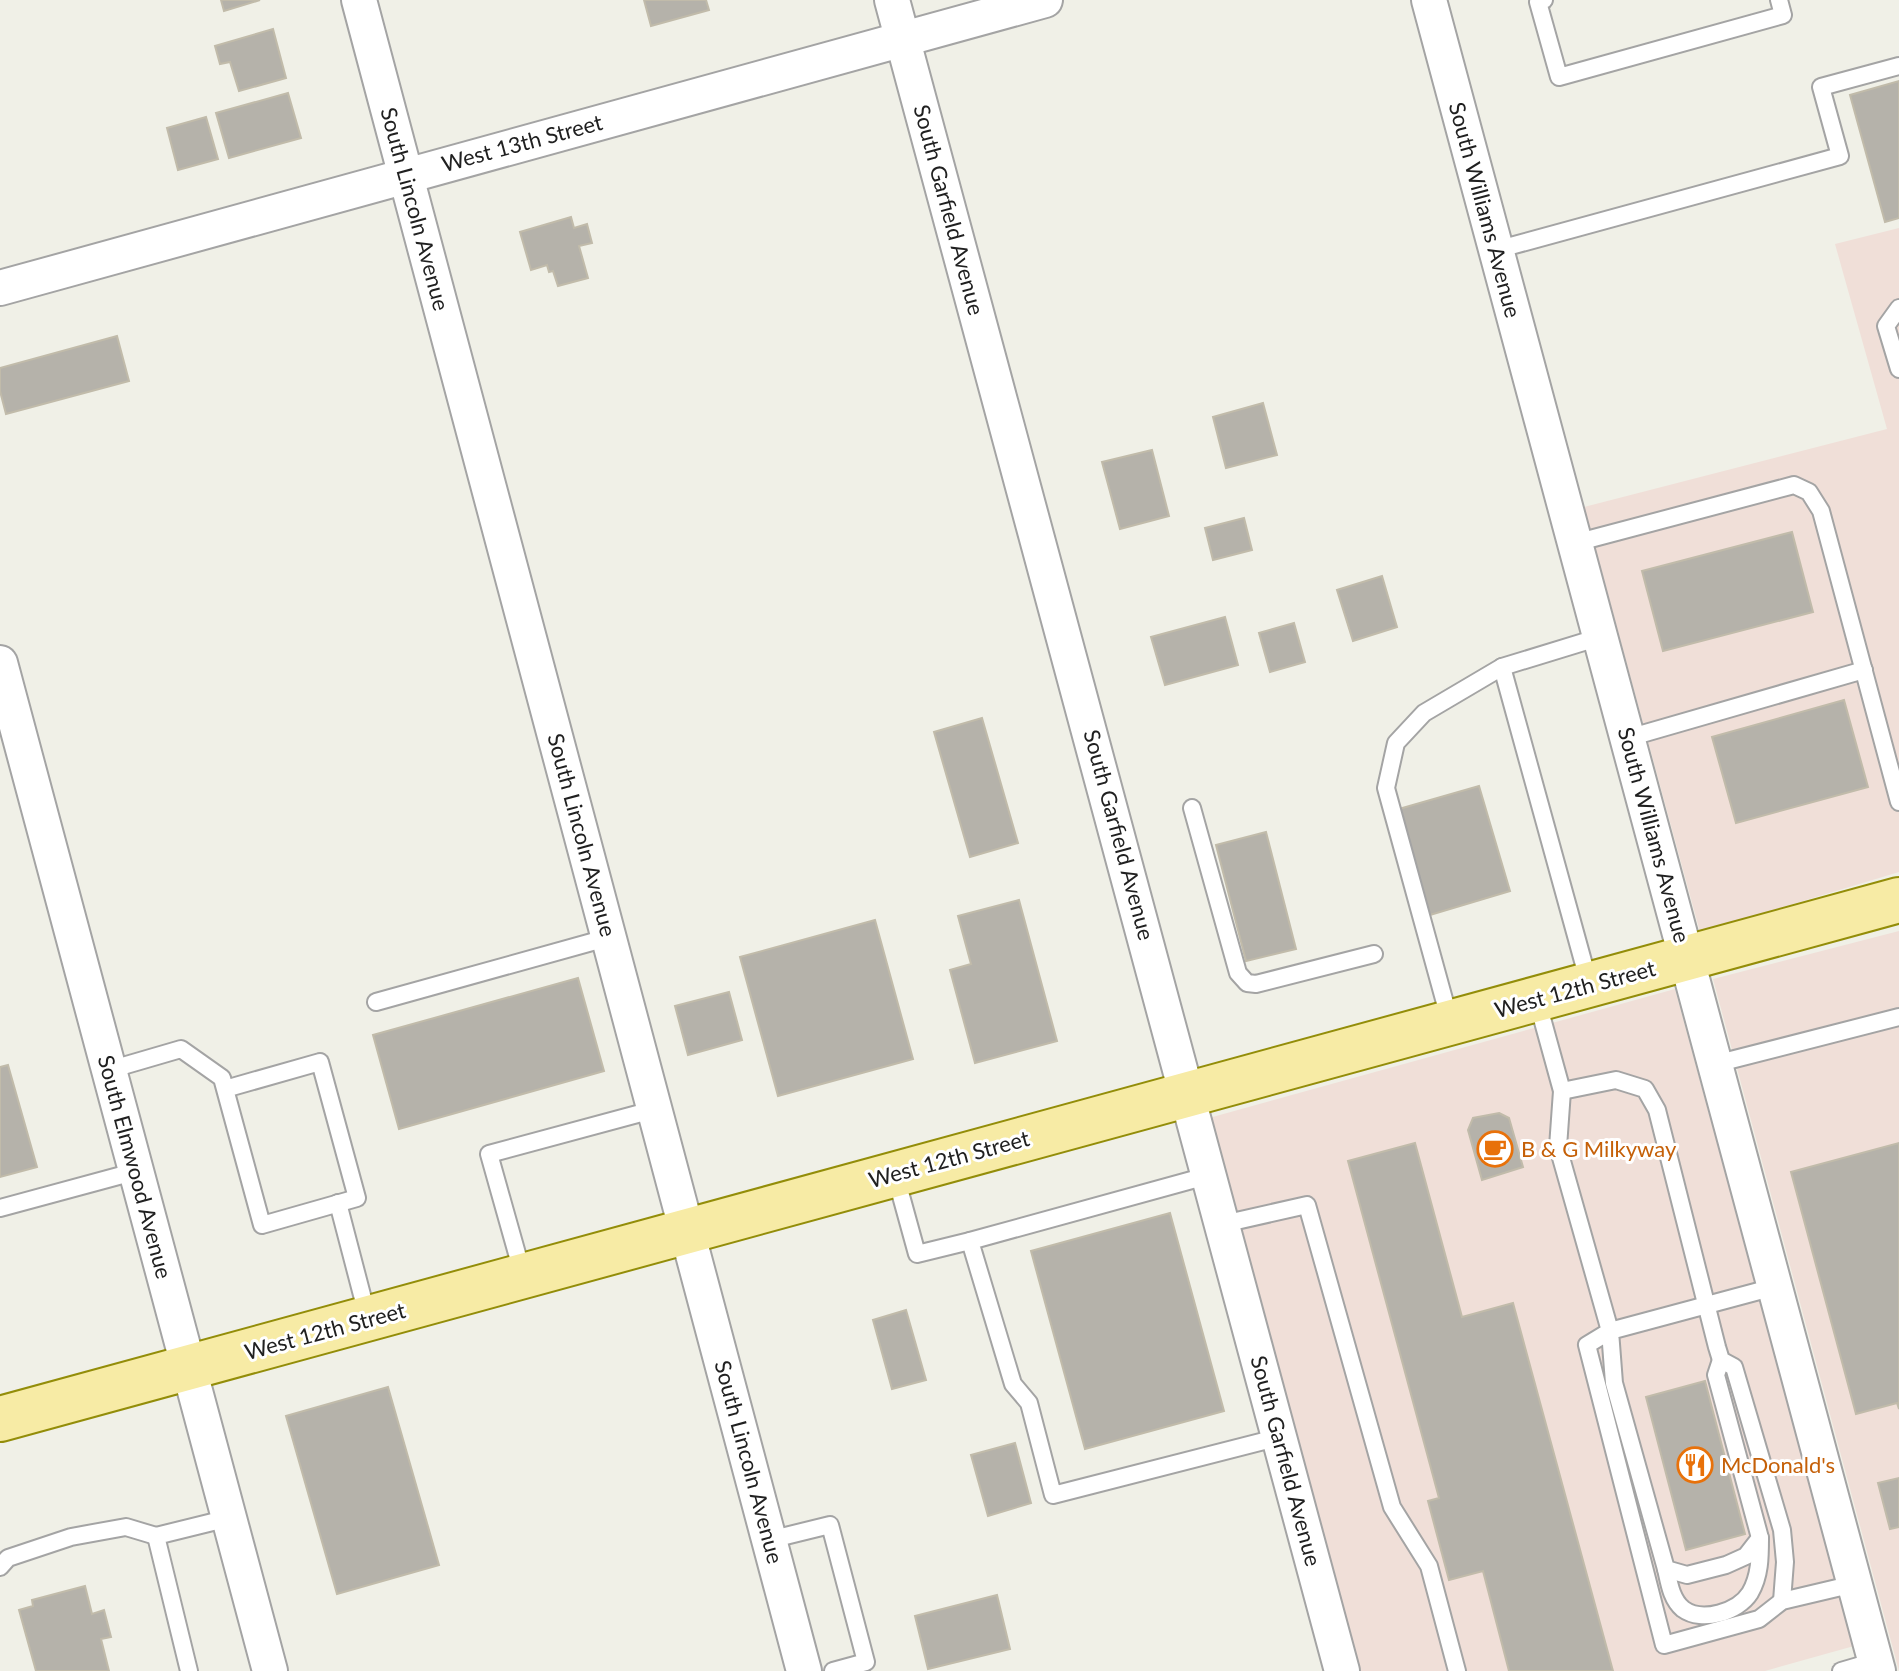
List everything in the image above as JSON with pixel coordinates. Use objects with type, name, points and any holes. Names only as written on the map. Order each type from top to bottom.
[{"type":"main road","name":"West 12th Street","points":[[0,1419],[1899,900]]},
{"type":"street","name":"South Lincoln Avenue","points":[[359,0],[804,1671]]},
{"type":"street","name":"South Garfield Avenue","points":[[892,0],[1342,1671]]},
{"type":"street","name":"West 13th Street","points":[[0,288],[1045,0]]},
{"type":"street","name":"South Williams Avenue","points":[[1429,0],[1876,1666]]},
{"type":"street","name":"South Elmwood Avenue","points":[[0,663],[270,1671]]},
{"type":"lane","points":[[1544,0],[1538,2],[1559,77],[1783,15],[1779,0]]},
{"type":"lane","points":[[1496,250],[1840,156],[1821,87],[1899,66]]},
{"type":"lane","points":[[1899,308],[1886,326],[1899,369]]},
{"type":"lane","points":[[1575,543],[1794,485],[1809,492],[1821,511],[1899,802]]},
{"type":"lane","points":[[1451,1022],[1386,788],[1396,743],[1424,713],[1502,667],[1600,637]]},
{"type":"lane","points":[[1502,667],[1589,984]]},
{"type":"lane","points":[[1628,738],[1864,670]]},
{"type":"lane","points":[[1192,808],[1241,979],[1256,984],[1374,954]]},
{"type":"lane","points":[[376,1002],[610,937]]},
{"type":"lane","points":[[1537,999],[1562,1091],[1558,1147],[1610,1331],[1614,1383],[1673,1597],[1684,1609],[1699,1615],[1719,1614],[1735,1607],[1750,1594],[1759,1568],[1760,1538],[1716,1375],[1721,1360],[1657,1110],[1645,1089],[1616,1080],[1562,1091]]},
{"type":"lane","points":[[1715,1064],[1899,1017]]},
{"type":"lane","points":[[109,1070],[181,1049],[222,1078],[262,1225],[357,1198],[320,1062],[225,1089]]},
{"type":"lane","points":[[523,1276],[489,1154],[656,1109]]},
{"type":"lane","points":[[0,1208],[137,1171]]},
{"type":"lane","points":[[895,1174],[917,1254],[1210,1175]]},
{"type":"lane","points":[[338,1203],[368,1318]]},
{"type":"lane","points":[[1223,1224],[1307,1205],[1392,1507],[1429,1566],[1457,1671]]},
{"type":"lane","points":[[970,1241],[1013,1384],[1029,1403],[1053,1495],[1280,1437]]},
{"type":"lane","points":[[1774,1287],[1610,1331],[1587,1345],[1664,1645],[1759,1619],[1782,1601],[1854,1584]]},
{"type":"lane","points":[[1721,1360],[1734,1367],[1782,1530],[1785,1562],[1782,1601]]},
{"type":"lane","points":[[0,1567],[8,1558],[71,1537],[126,1527],[156,1536],[229,1518]]},
{"type":"lane","points":[[769,1540],[830,1525],[866,1662],[833,1671]]},
{"type":"lane","points":[[156,1536],[189,1671]]},
{"type":"lane","points":[[1666,1569],[1687,1575],[1726,1565],[1746,1556],[1760,1538]]},
{"type":"lane","points":[[1841,1671],[1876,1666]]},
{"type":"shaded area","points":[[1899,228],[1899,872],[1700,932],[1584,507],[1887,429],[1835,244]]},
{"type":"shaded area","points":[[1899,931],[1899,1671],[1713,979]]},
{"type":"shaded area","points":[[1675,989],[1854,1646],[1765,1671],[1356,1671],[1209,1118]]},
{"type":"building","points":[[221,0],[260,0],[224,11]]},
{"type":"building","points":[[644,0],[706,0],[709,10],[651,26]]},
{"type":"building","points":[[273,29],[286,78],[239,91],[230,62],[220,64],[215,46]]},
{"type":"building","points":[[1899,81],[1899,218],[1885,222],[1850,95]]},
{"type":"building","points":[[288,93],[301,138],[229,158],[216,113]]},
{"type":"building","points":[[206,117],[218,159],[178,170],[167,128]]},
{"type":"building","points":[[571,217],[574,228],[587,224],[592,243],[579,246],[588,278],[558,286],[553,271],[549,272],[547,265],[531,270],[520,232]]},
{"type":"building","points":[[117,336],[129,381],[6,414],[0,391],[0,368]]},
{"type":"building","points":[[1263,403],[1277,455],[1226,468],[1213,417]]},
{"type":"building","points":[[1152,450],[1169,516],[1120,529],[1102,462]]},
{"type":"building","points":[[1244,518],[1252,550],[1213,560],[1205,528]]},
{"type":"building","points":[[1792,532],[1813,612],[1663,651],[1642,571]]},
{"type":"building","points":[[1382,576],[1397,627],[1353,641],[1337,590]]},
{"type":"building","points":[[1225,617],[1238,665],[1165,685],[1151,637]]},
{"type":"building","points":[[1294,623],[1305,662],[1270,672],[1259,633]]},
{"type":"building","points":[[1844,700],[1868,787],[1736,823],[1712,737]]},
{"type":"building","points":[[982,718],[1018,843],[970,857],[934,732]]},
{"type":"building","points":[[1479,786],[1510,891],[1430,915],[1399,809]]},
{"type":"building","points":[[1266,832],[1296,949],[1246,961],[1216,845]]},
{"type":"building","points":[[1019,900],[1057,1041],[975,1063],[950,970],[971,964],[958,916]]},
{"type":"building","points":[[875,920],[913,1059],[778,1096],[740,957]]},
{"type":"building","points":[[578,978],[604,1071],[399,1129],[373,1035]]},
{"type":"building","points":[[729,992],[742,1040],[688,1055],[675,1006]]},
{"type":"building","points":[[8,1065],[37,1167],[0,1177],[0,1067]]},
{"type":"building","name":"B & G Milkyway","points":[[1499,1113],[1509,1118],[1523,1167],[1482,1180],[1468,1130],[1473,1118]]},
{"type":"building","points":[[1415,1143],[1462,1317],[1513,1303],[1613,1671],[1509,1671],[1483,1571],[1449,1580],[1428,1501],[1439,1498],[1348,1161]]},
{"type":"building","points":[[1899,1143],[1899,1409],[1897,1403],[1856,1414],[1791,1172]]},
{"type":"building","points":[[1170,1213],[1224,1411],[1085,1449],[1031,1251]]},
{"type":"building","points":[[906,1310],[926,1380],[892,1389],[873,1320]]},
{"type":"building","name":"McDonald's","points":[[1705,1381],[1745,1534],[1686,1550],[1646,1397]]},
{"type":"building","points":[[388,1387],[439,1565],[337,1594],[286,1416]]},
{"type":"building","points":[[1015,1443],[1031,1503],[988,1516],[971,1455]]},
{"type":"building","points":[[1899,1478],[1899,1527],[1890,1529],[1878,1483]]},
{"type":"building","points":[[85,1586],[92,1614],[104,1610],[111,1637],[101,1639],[109,1671],[36,1671],[19,1610],[33,1606],[32,1600]]},
{"type":"building","points":[[997,1595],[1010,1649],[928,1669],[915,1616]]},
{"type":"place","name":"B & G Milkyway","points":[[1495,1149]]},
{"type":"place","name":"McDonald's","points":[[1695,1465]]}]
